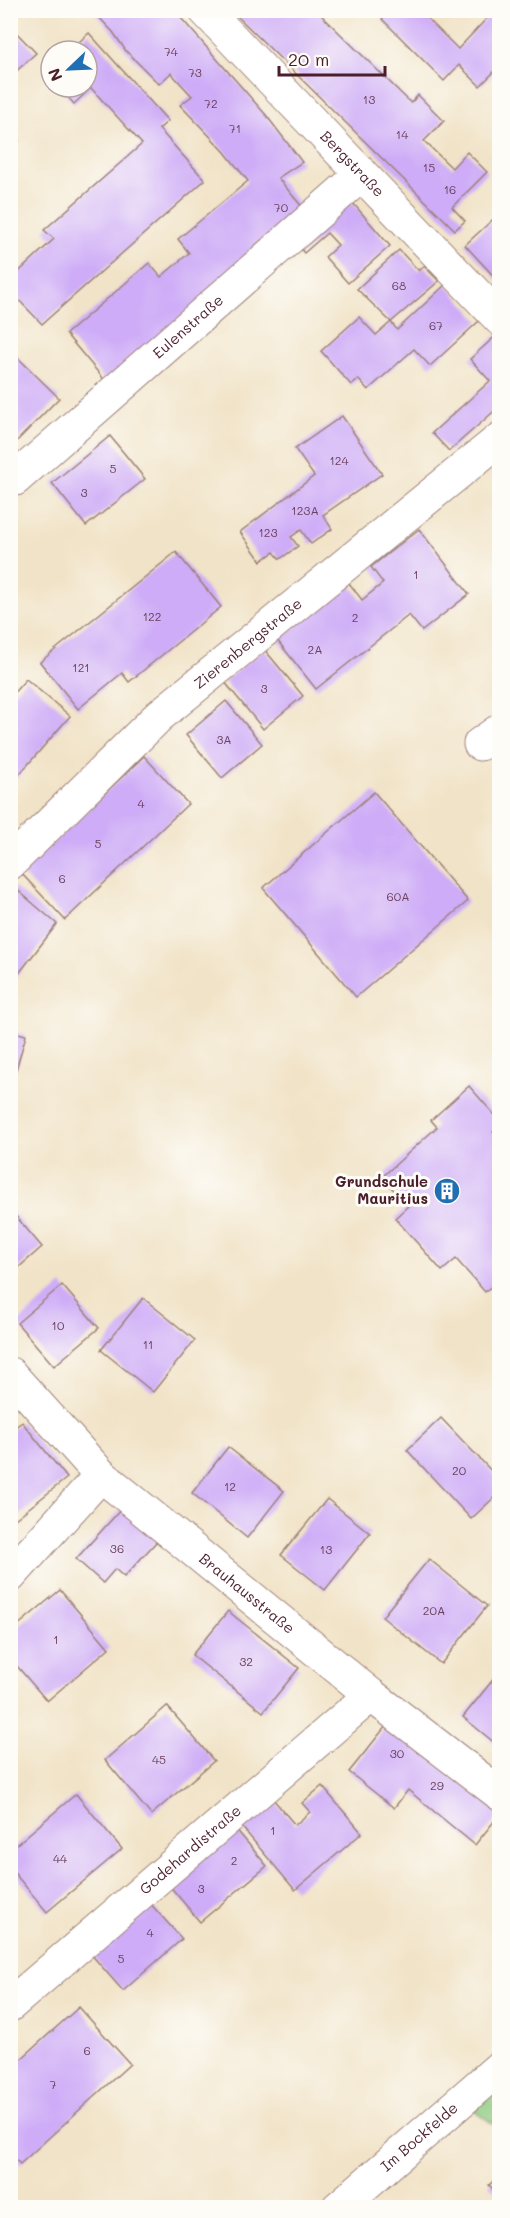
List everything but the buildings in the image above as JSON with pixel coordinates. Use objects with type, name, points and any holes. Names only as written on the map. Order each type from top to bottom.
[{"type":"street","name":"Bergstraße","points":[[205,10],[500,319]]},
{"type":"street","name":"Eulenstraße","points":[[13,477],[361,175]]},
{"type":"street","name":"Zierenbergstraße","points":[[10,864],[159,716],[500,440]]},
{"type":"street","name":"Brauhausstraße","points":[[10,1374],[101,1475],[371,1695],[500,1794]]},
{"type":"street","points":[[10,1576],[101,1475]]},
{"type":"street","name":"Godehardistraße","points":[[10,2005],[371,1695]]},
{"type":"street","name":"Im Bockfelde","points":[[338,2208],[500,2067]]},
{"type":"green space","points":[[499,2088],[499,2128],[474,2110]]},
{"type":"place","name":"Grundschule Mauritius","points":[[447,1191]]}]
